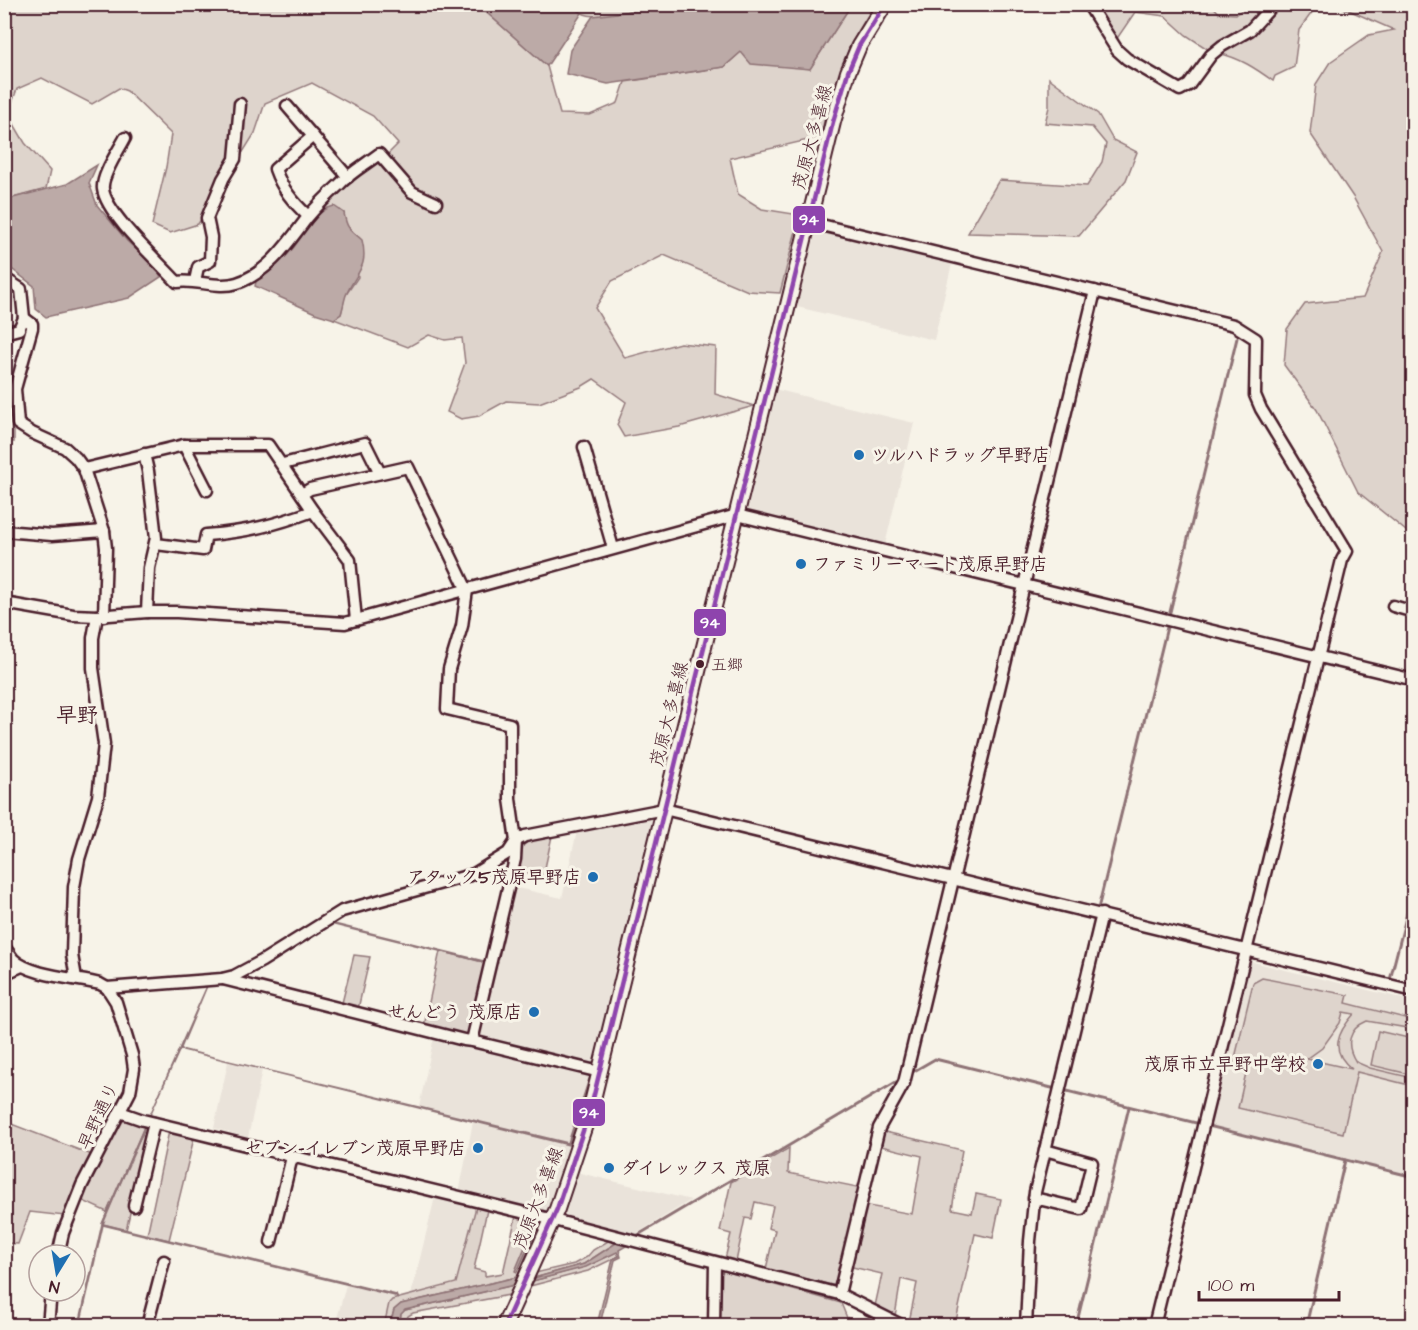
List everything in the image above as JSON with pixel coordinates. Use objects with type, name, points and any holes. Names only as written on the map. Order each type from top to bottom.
[{"type":"main road","name":"茂原大多喜線","points":[[504,1326],[552,1220],[582,1135],[600,1072],[833,122],[848,72],[859,46],[885,4]]},
{"type":"street","points":[[1088,4],[1122,54],[1180,90],[1189,85],[1211,55],[1250,30],[1274,4]]},
{"type":"street","points":[[195,281],[198,267],[210,261],[211,237],[207,218],[223,178],[235,159],[240,104]]},
{"type":"street","points":[[287,106],[348,177]]},
{"type":"street","points":[[309,216],[285,191],[275,169],[313,136]]},
{"type":"street","points":[[125,138],[103,184],[103,190],[110,206],[125,226],[177,282],[235,284],[257,273],[282,251],[309,216],[348,177],[379,154],[412,192],[436,204]]},
{"type":"street","points":[[809,222],[1234,325],[1256,339],[1255,394],[1261,409],[1347,551],[1342,560],[1154,1326]]},
{"type":"street","points":[[4,333],[19,329],[24,318],[21,289],[5,279]]},
{"type":"street","points":[[839,1294],[879,1128],[904,1083],[1026,585],[1095,291]]},
{"type":"street","points":[[24,318],[32,324],[32,328],[10,390],[18,424],[32,434],[65,448],[84,469],[104,531],[106,548],[100,616],[93,638],[93,668],[104,744],[98,797],[79,859],[74,887],[72,956],[76,978]]},
{"type":"street","points":[[283,464],[365,443],[380,473]]},
{"type":"street","points":[[84,469],[184,445],[268,445],[350,560],[356,620]]},
{"type":"street","points":[[184,445],[207,490]]},
{"type":"street","points":[[584,447],[613,548]]},
{"type":"street","points":[[144,454],[156,544],[149,568],[147,612]]},
{"type":"street","points":[[302,494],[310,489],[408,467],[467,590],[462,626],[449,669],[447,709],[510,723],[510,799],[516,841],[515,859],[472,1041]]},
{"type":"street","points":[[156,544],[203,550],[206,536],[253,531],[313,511]]},
{"type":"street","points":[[4,603],[74,615],[100,616],[147,612],[334,623],[356,620],[737,515],[1413,680]]},
{"type":"street","points":[[4,531],[52,535],[104,531]]},
{"type":"street","points":[[1393,606],[1413,612]]},
{"type":"street","points":[[4,947],[22,966],[100,984],[107,988],[222,979],[245,971],[342,911],[474,874],[508,853],[516,841],[525,836],[664,809],[1413,991]]},
{"type":"street","points":[[1026,1326],[1034,1198],[1102,914]]},
{"type":"street","points":[[4,974],[22,966]]},
{"type":"street","points":[[222,979],[600,1072]]},
{"type":"street","name":"早野通り","points":[[61,1243],[82,1185],[130,1092],[134,1069],[132,1055],[116,1002],[107,988]]},
{"type":"street","points":[[120,1112],[154,1123],[552,1220],[839,1294],[903,1326]]},
{"type":"street","points":[[134,1206],[154,1123]]},
{"type":"street","points":[[1034,1198],[1081,1209],[1092,1163],[1045,1150]]},
{"type":"street","points":[[272,1242],[292,1157]]},
{"type":"street","points":[[147,1326],[164,1261]]},
{"type":"street","points":[[714,1326],[715,1263]]},
{"type":"street","points":[[48,1326],[50,1303]]},
{"type":"shaded area","points":[[641,4],[851,5],[810,69],[751,64],[741,52],[724,67],[608,84],[566,74],[570,50],[593,16],[632,11]]},
{"type":"shaded area","points":[[4,5],[478,5],[547,66],[560,114],[590,115],[618,103],[625,82],[724,67],[741,52],[810,69],[851,5],[874,5],[850,45],[825,116],[821,137],[730,158],[738,194],[762,209],[800,215],[780,293],[748,291],[664,255],[612,281],[595,308],[625,358],[680,343],[716,347],[715,394],[754,406],[679,427],[624,437],[617,425],[626,402],[594,379],[581,387],[539,403],[506,401],[479,416],[461,419],[447,412],[465,363],[462,338],[445,340],[429,335],[408,347],[334,319],[341,314],[345,296],[358,277],[354,233],[345,224],[344,213],[340,210],[327,208],[317,215],[342,183],[374,161],[378,162],[411,196],[437,209],[440,201],[414,188],[384,158],[398,144],[373,116],[312,83],[265,103],[255,133],[198,224],[170,233],[152,225],[166,167],[171,134],[127,91],[119,88],[92,104],[42,78],[17,89],[8,114],[25,143],[50,171],[46,189],[5,200]]},
{"type":"shaded area","points":[[478,5],[570,5],[582,13],[547,66]]},
{"type":"shaded area","points":[[570,5],[641,5],[621,13],[595,16],[582,13]]},
{"type":"shaded area","points":[[1091,5],[1212,5],[1219,13],[1236,14],[1249,5],[1259,16],[1249,26],[1209,50],[1186,35],[1165,16],[1135,12],[1116,40]]},
{"type":"shaded area","points":[[1278,5],[1312,5],[1313,11],[1299,30],[1294,67],[1275,76],[1273,81],[1247,64],[1218,53]]},
{"type":"shaded area","points":[[1337,5],[1413,5],[1413,535],[1358,492],[1317,410],[1284,365],[1287,329],[1305,304],[1363,298],[1383,252],[1353,197],[1310,133],[1316,84],[1330,62],[1369,35],[1394,30]]},
{"type":"shaded area","points":[[1049,78],[1098,114],[1113,140],[1137,152],[1126,180],[1079,236],[968,233],[999,180],[1087,186],[1102,162],[1106,144],[1092,127],[1045,123],[1049,107]]},
{"type":"shaded area","points":[[97,165],[89,183],[97,205],[127,241],[157,269],[161,277],[129,298],[46,317],[36,309],[34,286],[5,264],[5,200],[67,184]]},
{"type":"shaded area","points":[[334,206],[344,213],[348,226],[362,240],[364,257],[363,264],[346,295],[341,314],[334,319],[255,286],[257,277],[286,256],[316,217]]},
{"type":"shaded area","points":[[813,225],[953,259],[934,340],[793,306]]},
{"type":"shaded area","points":[[774,389],[914,423],[885,545],[747,512]]},
{"type":"shaded area","points":[[11,391],[14,442],[5,440],[4,393]]},
{"type":"shaded area","points":[[654,816],[593,1065],[484,1039],[478,1033],[513,887],[562,898],[577,831]]},
{"type":"shaded area","points":[[552,836],[543,877],[516,871],[520,853],[525,844]]},
{"type":"shaded area","points":[[334,925],[484,961],[484,962]]},
{"type":"shaded area","points":[[440,951],[486,963],[469,1036],[424,1026]]},
{"type":"shaded area","points":[[354,955],[370,957],[358,1009],[342,1003]]},
{"type":"shaded area","name":"茂原市立早野中学校","points":[[1249,961],[1413,1001],[1413,1178],[1207,1126]]},
{"type":"shaded area","points":[[1262,978],[1348,995],[1346,1003],[1413,1020],[1413,1029],[1367,1021],[1352,1033],[1350,1050],[1356,1062],[1370,1068],[1413,1078],[1413,1086],[1357,1072],[1343,1133],[1238,1108],[1248,1064],[1234,1062],[1253,983]],"holes":[[[1343,1012],[1354,1014],[1343,1028],[1338,1042],[1340,1055],[1352,1069],[1307,1059],[1322,1048],[1340,1023]]]},
{"type":"shaded area","points":[[207,986],[181,1048],[183,1050],[180,1049],[150,1115]]},
{"type":"shaded area","points":[[1378,1031],[1413,1039],[1413,1075],[1371,1065]]},
{"type":"shaded area","points":[[434,1037],[589,1076],[568,1143],[419,1107]]},
{"type":"shaded area","points":[[228,1062],[262,1070],[248,1138],[214,1128]]},
{"type":"shaded area","points":[[233,1062],[568,1143],[590,1076],[569,1145]]},
{"type":"shaded area","points":[[4,1115],[6,1122],[92,1155],[65,1216],[30,1212],[18,1244],[5,1243]]},
{"type":"shaded area","points":[[125,1120],[144,1125],[144,1127],[107,1212],[81,1200],[119,1122]]},
{"type":"shaded area","points":[[473,1122],[570,1145],[546,1213],[459,1193]]},
{"type":"shaded area","points":[[146,1126],[150,1127],[126,1230],[102,1224]]},
{"type":"shaded area","points":[[144,1127],[103,1224],[396,1295],[398,1299],[395,1296],[103,1225],[87,1295],[102,1224]]},
{"type":"shaded area","points":[[169,1131],[194,1138],[169,1240],[147,1235]]},
{"type":"shaded area","points":[[881,1131],[962,1150],[952,1209],[972,1213],[976,1194],[1001,1199],[993,1238],[975,1234],[956,1321],[950,1319],[947,1325],[916,1325],[909,1322],[917,1283],[901,1279],[895,1316],[875,1306],[882,1274],[848,1266],[863,1205],[912,1214],[922,1156],[877,1145]]},
{"type":"shaded area","points":[[789,1148],[788,1173],[862,1188],[836,1286],[766,1269],[775,1230],[768,1228],[773,1206],[755,1202],[751,1219],[745,1218],[736,1262],[725,1259],[731,1234],[720,1231],[731,1182]]},
{"type":"shaded area","points":[[576,1172],[691,1200],[634,1235],[569,1218],[562,1208]]},
{"type":"shaded area","points":[[435,1197],[476,1207],[456,1283],[411,1295]]},
{"type":"shaded area","points":[[476,1207],[487,1210],[474,1269],[485,1272],[485,1276],[503,1273],[516,1216],[537,1222],[535,1227],[537,1229],[517,1277],[401,1304],[394,1310],[390,1325],[384,1326],[389,1303],[392,1300],[456,1283]]},
{"type":"shaded area","points":[[533,1228],[536,1229],[517,1272],[515,1271]]},
{"type":"shaded area","points":[[608,1241],[616,1243],[584,1264],[534,1278],[535,1273],[574,1264]]},
{"type":"shaded area","points":[[616,1243],[626,1246],[619,1250],[621,1257],[615,1260],[600,1325],[597,1325],[613,1259],[619,1256],[617,1252],[586,1267],[533,1281],[534,1278],[584,1264]]},
{"type":"shaded area","points":[[617,1251],[619,1256],[588,1271],[530,1286],[533,1281],[587,1265]]},
{"type":"shaded area","points":[[724,1271],[841,1303],[849,1323],[830,1326],[716,1326],[717,1277]]},
{"type":"shaded area","points":[[517,1277],[514,1285],[405,1310],[401,1314],[399,1325],[390,1325],[394,1310],[401,1304]]},
{"type":"shaded area","points":[[346,1285],[397,1298],[389,1303],[384,1325],[335,1326]]},
{"type":"shaded area","points":[[514,1285],[509,1295],[413,1313],[408,1316],[405,1325],[399,1326],[401,1314],[405,1310]]},
{"type":"shaded area","points":[[84,1303],[85,1303],[80,1325]]},
{"type":"waterway","points":[[1170,612],[1237,338]]},
{"type":"waterway","points":[[1098,909],[1167,627]]},
{"type":"waterway","points":[[1390,980],[1414,886]]},
{"type":"waterway","points":[[1076,1000],[1094,923]]},
{"type":"waterway","points":[[909,1074],[935,1059],[1056,1089]]},
{"type":"waterway","points":[[633,1238],[901,1079]]},
{"type":"waterway","points":[[1063,1090],[1414,1177]]},
{"type":"waterway","points":[[1076,1326],[1129,1107]]},
{"type":"waterway","points":[[1306,1326],[1345,1160]]},
{"type":"transit line","name":"94","points":[[504,1326],[557,1209],[591,1107],[833,122],[848,72],[859,46],[885,4]]},
{"type":"place","name":"ツルハドラッグ早野店","points":[[859,455]]},
{"type":"place","name":"ファミリーマート茂原早野店","points":[[801,564]]},
{"type":"place","name":"五郷","points":[[700,664]]},
{"type":"place","name":"アタック5茂原早野店","points":[[593,877]]},
{"type":"place","name":"せんどう 茂原店","points":[[534,1012]]},
{"type":"place","name":"茂原市立早野中学校","points":[[1318,1064]]},
{"type":"place","name":"セブン-イレブン茂原早野店","points":[[478,1148]]},
{"type":"place","name":"ダイレックス 茂原","points":[[609,1168]]},
{"type":"district","name":"早野","points":[[77,715]]}]
